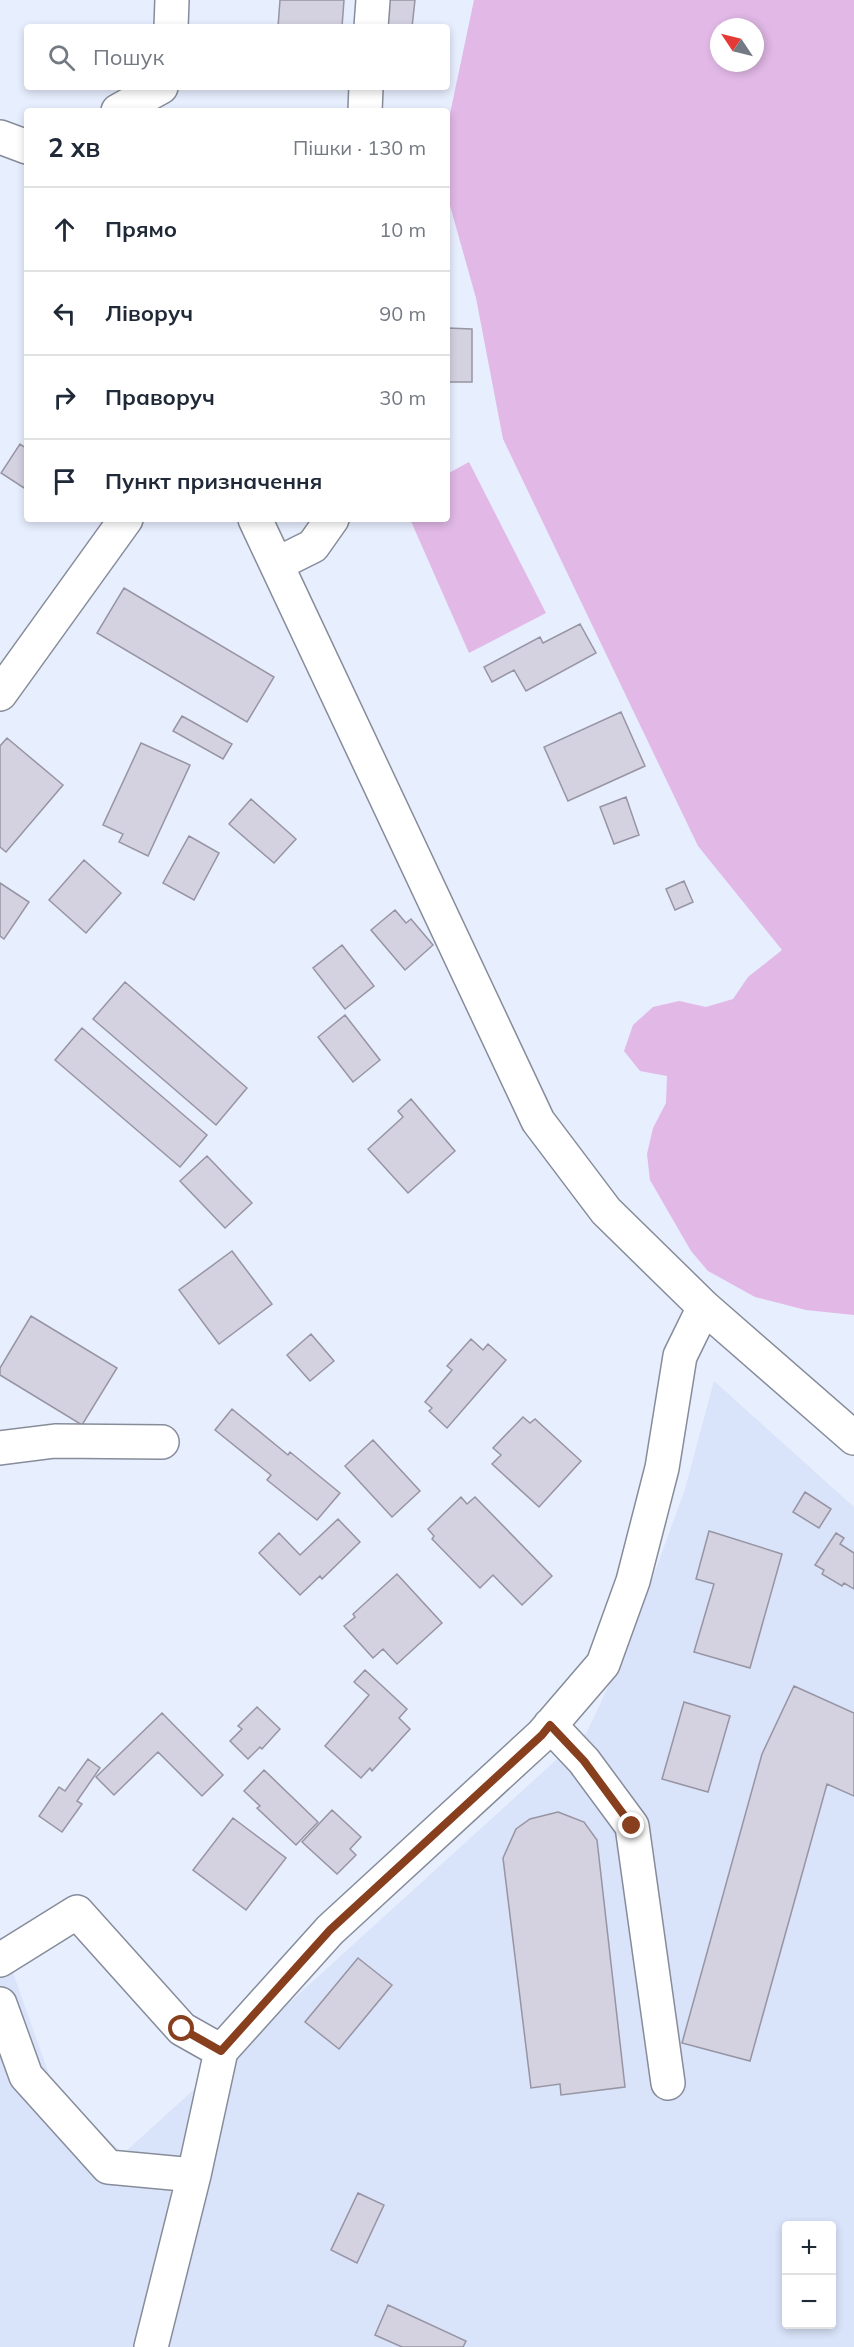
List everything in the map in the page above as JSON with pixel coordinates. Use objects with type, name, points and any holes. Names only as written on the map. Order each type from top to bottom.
[{"type":"street","points":[[171,24],[172,0]]},
{"type":"street","points":[[371,24],[373,0]]},
{"type":"street","points":[[123,108],[156,90]]},
{"type":"street","points":[[166,108],[168,90]]},
{"type":"street","points":[[365,108],[366,90]]},
{"type":"street","points":[[0,137],[24,146]]},
{"type":"street","points":[[0,694],[124,522]]},
{"type":"street","points":[[256,522],[538,1121],[606,1211],[704,1307],[854,1438]]},
{"type":"street","points":[[277,564],[312,546],[330,522]]},
{"type":"street","points":[[151,2347],[194,2175],[221,2051],[330,1930],[533,1743],[603,1664],[633,1581],[659,1480],[680,1356],[704,1307]]},
{"type":"street","points":[[0,1448],[55,1441],[162,1442]]},
{"type":"street","points":[[550,1725],[584,1761],[632,1826],[668,2083]]},
{"type":"street","points":[[0,1960],[77,1912],[182,2029],[221,2051]]},
{"type":"street","points":[[0,2004],[26,2076],[108,2167],[194,2175]]},
{"type":"shaded area","points":[[474,0],[854,0],[854,1315],[806,1310],[755,1297],[708,1271],[691,1251],[650,1180],[647,1154],[653,1128],[666,1103],[667,1076],[640,1071],[624,1051],[633,1025],[653,1007],[679,1001],[706,1007],[733,999],[748,977],[782,950],[698,846],[503,439],[476,298],[450,206],[450,114]]},
{"type":"shaded area","points":[[469,462],[546,613],[469,653],[411,522],[450,522],[450,472]]},
{"type":"shaded area","points":[[714,1381],[854,1507],[854,2347],[0,2347],[0,1936],[52,2083],[123,2154],[587,1732],[631,1638],[685,1489]]},
{"type":"building","points":[[280,0],[344,0],[342,24],[278,24]]},
{"type":"building","points":[[383,0],[415,0],[412,24],[381,24]]},
{"type":"building","points":[[450,328],[472,329],[472,382],[450,382]]},
{"type":"building","points":[[20,444],[24,447],[24,488],[1,473]]},
{"type":"building","points":[[124,588],[274,677],[247,722],[97,633]]},
{"type":"building","points":[[580,624],[596,653],[526,691],[514,670],[492,682],[484,667],[540,637],[543,643]]},
{"type":"building","points":[[621,712],[645,766],[568,801],[544,747]]},
{"type":"building","points":[[182,716],[232,744],[223,759],[173,731]]},
{"type":"building","points":[[7,738],[63,785],[6,852],[0,847],[0,746]]},
{"type":"building","points":[[141,743],[190,765],[148,856],[119,842],[123,834],[103,825]]},
{"type":"building","points":[[626,797],[639,835],[614,844],[600,807]]},
{"type":"building","points":[[251,799],[296,839],[274,863],[229,824]]},
{"type":"building","points":[[189,836],[219,853],[194,900],[163,883]]},
{"type":"building","points":[[84,860],[121,893],[86,933],[49,900]]},
{"type":"building","points":[[684,881],[693,902],[675,910],[666,889]]},
{"type":"building","points":[[0,883],[29,902],[4,939],[0,936]]},
{"type":"building","points":[[395,910],[406,923],[411,919],[433,945],[405,970],[371,930]]},
{"type":"building","points":[[342,945],[374,986],[345,1009],[313,968]]},
{"type":"building","points":[[125,982],[247,1088],[216,1125],[93,1019]]},
{"type":"building","points":[[345,1015],[380,1060],[353,1082],[318,1037]]},
{"type":"building","points":[[82,1028],[207,1135],[180,1167],[55,1060]]},
{"type":"building","points":[[411,1099],[455,1151],[408,1193],[368,1149],[403,1117],[398,1111]]},
{"type":"building","points":[[207,1156],[252,1203],[225,1228],[180,1181]]},
{"type":"building","points":[[232,1251],[272,1304],[219,1344],[179,1290]]},
{"type":"building","points":[[31,1316],[117,1368],[82,1425],[0,1375],[0,1368]]},
{"type":"building","points":[[311,1334],[334,1361],[310,1381],[287,1355]]},
{"type":"building","points":[[471,1339],[483,1350],[488,1344],[506,1360],[447,1428],[429,1411],[432,1408],[425,1402],[452,1370],[447,1366]]},
{"type":"building","points":[[232,1409],[288,1455],[290,1452],[340,1493],[317,1520],[267,1480],[271,1475],[215,1430]]},
{"type":"building","points":[[523,1417],[530,1423],[535,1419],[581,1461],[539,1507],[492,1464],[501,1455],[493,1448]]},
{"type":"building","points":[[373,1440],[420,1491],[392,1517],[345,1466]]},
{"type":"building","points":[[805,1492],[831,1509],[819,1528],[793,1512]]},
{"type":"building","points":[[461,1497],[467,1504],[475,1497],[552,1576],[522,1605],[493,1575],[480,1588],[432,1539],[434,1536],[428,1529]]},
{"type":"building","points":[[338,1519],[360,1542],[322,1579],[320,1576],[300,1595],[259,1553],[279,1533],[300,1555]]},
{"type":"building","points":[[709,1531],[782,1554],[750,1668],[694,1652],[714,1584],[696,1579]]},
{"type":"building","points":[[836,1533],[844,1538],[840,1544],[854,1553],[854,1589],[844,1583],[842,1586],[822,1574],[824,1570],[815,1565]]},
{"type":"building","points":[[397,1574],[442,1623],[397,1664],[383,1649],[373,1658],[344,1626],[355,1617],[353,1614]]},
{"type":"building","points":[[365,1670],[407,1709],[399,1718],[410,1729],[372,1771],[370,1768],[361,1778],[325,1746],[369,1695],[354,1682]]},
{"type":"building","points":[[794,1686],[854,1713],[854,1796],[827,1784],[750,2061],[682,2043],[762,1754]]},
{"type":"building","points":[[684,1702],[730,1716],[708,1792],[662,1779]]},
{"type":"building","points":[[257,1707],[280,1729],[262,1749],[260,1747],[248,1759],[230,1741],[242,1729],[238,1726]]},
{"type":"building","points":[[162,1713],[223,1775],[202,1796],[158,1752],[114,1795],[96,1777]]},
{"type":"building","points":[[88,1759],[100,1768],[77,1801],[82,1804],[62,1832],[39,1816],[59,1787],[65,1791]]},
{"type":"building","points":[[264,1770],[318,1822],[296,1845],[257,1808],[260,1806],[244,1791]]},
{"type":"building","points":[[332,1810],[361,1837],[350,1849],[356,1855],[337,1874],[302,1842]]},
{"type":"building","points":[[558,1812],[584,1822],[597,1840],[625,2087],[561,2095],[560,2084],[531,2088],[503,1858],[516,1829],[530,1819]]},
{"type":"building","points":[[233,1818],[286,1858],[246,1910],[193,1870]]},
{"type":"building","points":[[358,1958],[392,1985],[339,2049],[305,2022]]},
{"type":"building","points":[[358,2193],[384,2205],[357,2263],[331,2250]]},
{"type":"building","points":[[388,2305],[466,2341],[463,2347],[402,2347],[375,2335]]},
{"type":"route","points":[[182,2029],[221,2051],[330,1930],[542,1735],[550,1725],[584,1761],[632,1826]]}]
